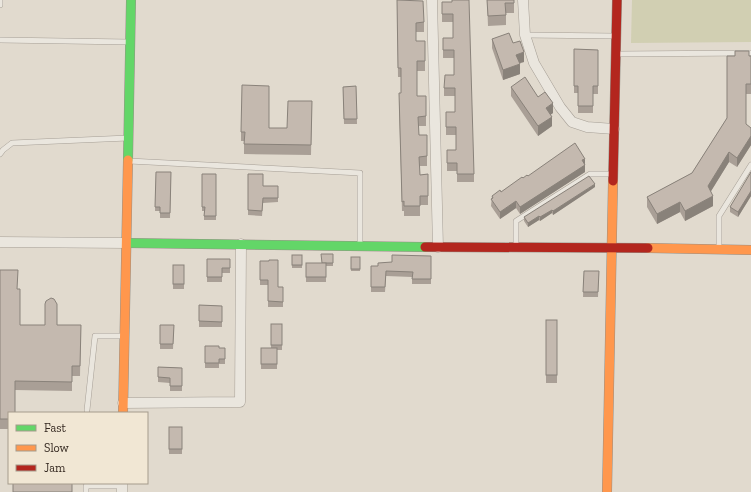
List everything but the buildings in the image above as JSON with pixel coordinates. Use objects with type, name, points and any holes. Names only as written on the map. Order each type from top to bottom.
[{"type":"street","points":[[131,0],[123,408],[240,402],[241,244]]},
{"type":"street","points":[[432,0],[438,247]]},
{"type":"street","points":[[523,0],[525,35],[534,63],[560,107],[572,122],[587,127],[614,129]]},
{"type":"street","points":[[607,492],[617,0]]},
{"type":"street","points":[[0,242],[438,247],[611,247],[751,250]]},
{"type":"lane","points":[[0,0],[0,5]]},
{"type":"lane","points":[[525,35],[616,36]]},
{"type":"lane","points":[[0,40],[130,42]]},
{"type":"lane","points":[[616,54],[751,53]]},
{"type":"lane","points":[[0,154],[12,143],[128,138]]},
{"type":"lane","points":[[128,161],[360,173],[360,246]]},
{"type":"lane","points":[[719,249],[719,216],[751,165]]},
{"type":"lane","points":[[516,247],[516,221],[590,174],[613,174]]},
{"type":"lane","points":[[87,410],[95,336],[124,336]]},
{"type":"lane","points":[[86,492],[86,486],[122,487]]},
{"type":"shaded area","points":[[632,0],[751,0],[751,42],[631,43]]},
{"type":"traffic: fast","points":[[128,160],[131,0]]},
{"type":"traffic: fast","points":[[127,243],[425,247]]},
{"type":"traffic: slow","points":[[123,412],[128,160]]},
{"type":"traffic: slow","points":[[607,492],[613,181]]},
{"type":"traffic: slow","points":[[648,248],[751,250]]},
{"type":"traffic: jam","points":[[613,181],[617,0]]},
{"type":"traffic: jam","points":[[425,247],[648,248]]}]
